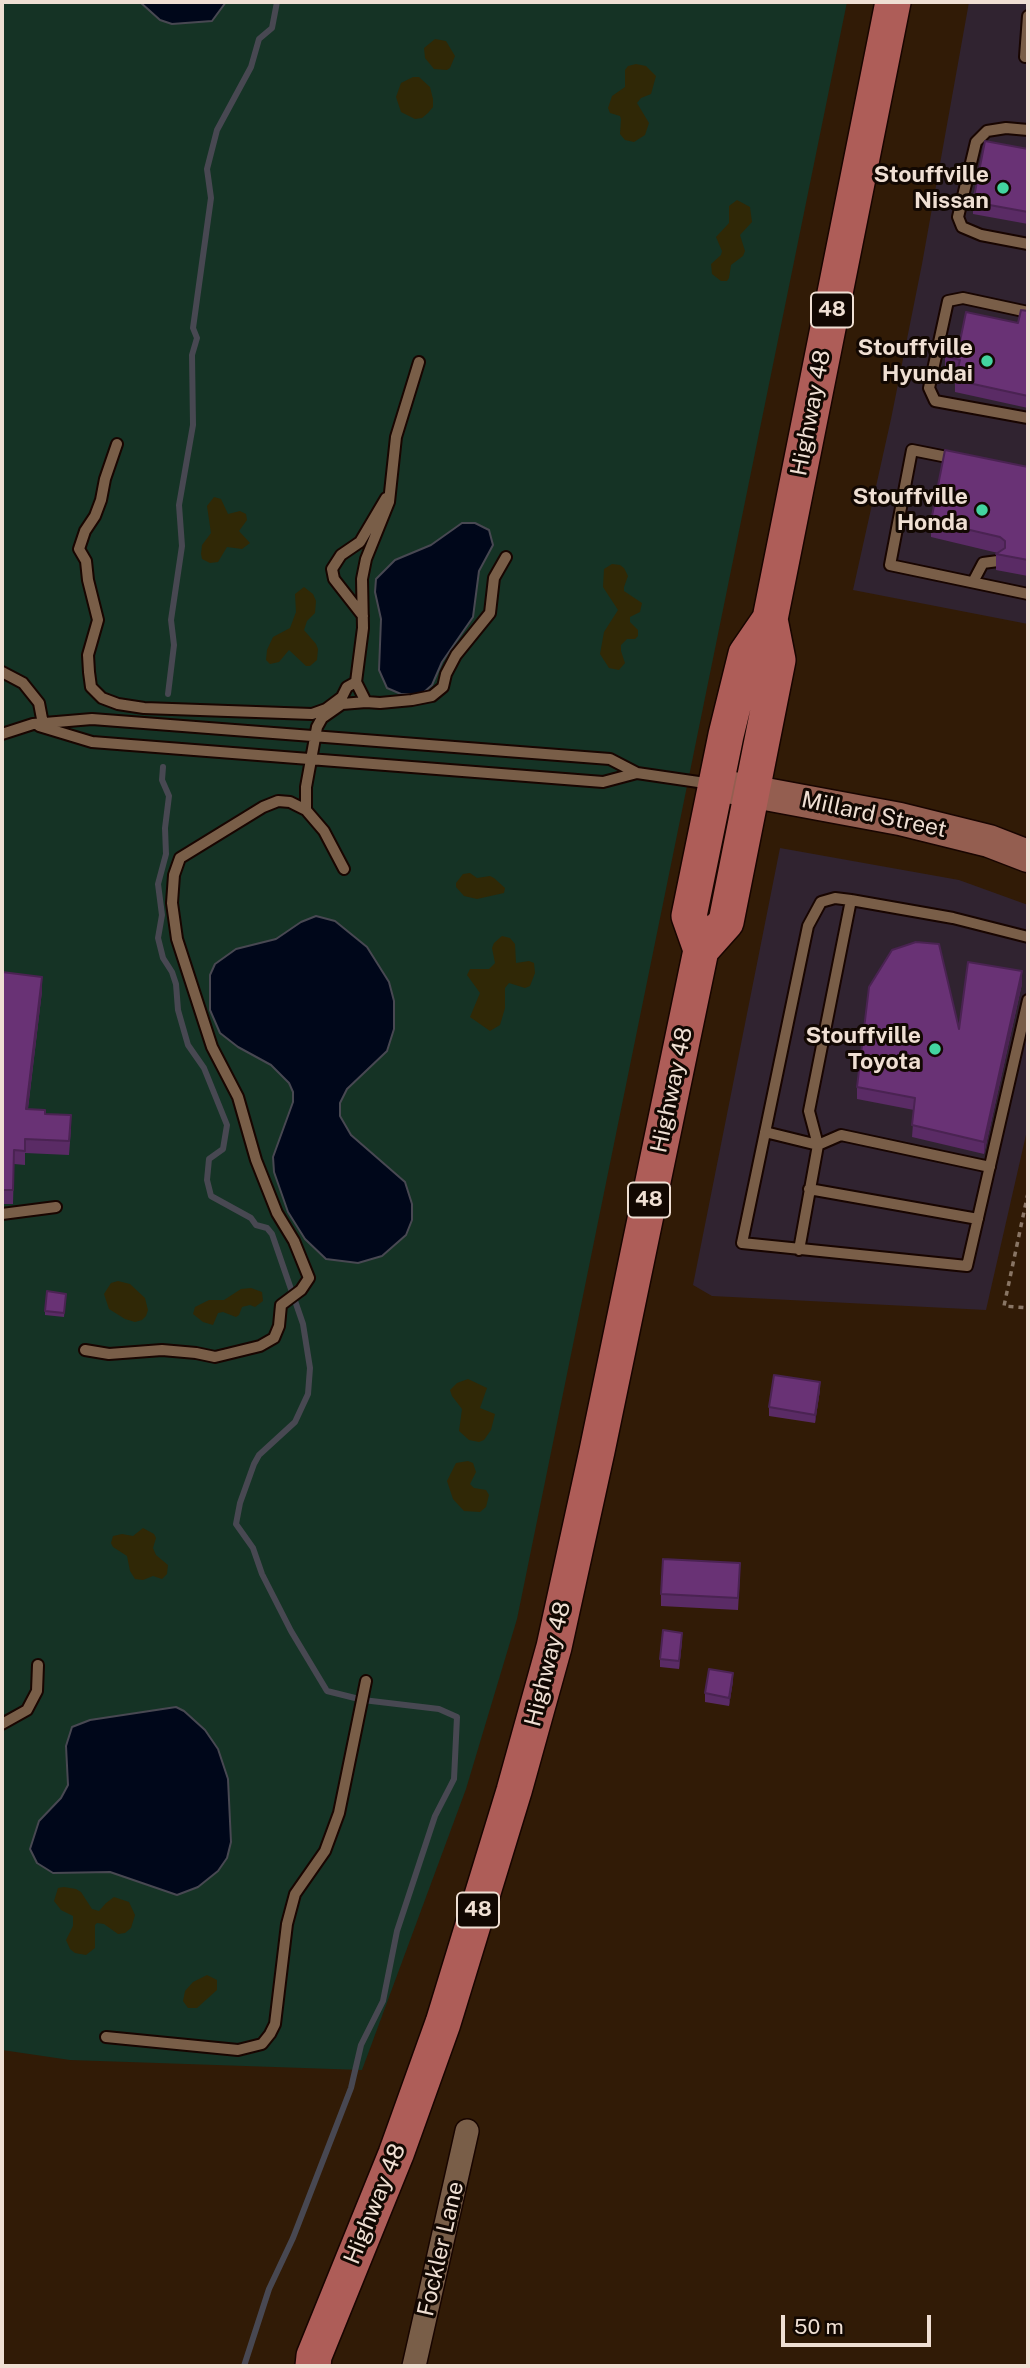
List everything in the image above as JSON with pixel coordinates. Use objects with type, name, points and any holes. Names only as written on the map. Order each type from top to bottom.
[{"type":"main road","name":"Highway 48","points":[[309,2363],[396,2154],[443,2023],[529,1741],[554,1647],[701,950],[726,922],[778,660],[770,619],[893,2]]},
{"type":"main road","name":"Highway 48","points":[[701,950],[689,916],[746,654],[770,619]]},
{"type":"street","name":"Millard Street","points":[[717,785],[900,819],[989,841],[1028,856]]},
{"type":"street","name":"Fockler Lane","points":[[414,2366],[467,2131]]},
{"type":"lane","points":[[1028,16],[1025,57],[1028,57]]},
{"type":"lane","points":[[1028,130],[1006,128],[986,131],[976,142],[958,216],[962,227],[981,235],[1028,244]]},
{"type":"lane","points":[[1028,312],[962,298],[948,301],[929,388],[934,401],[1028,418]]},
{"type":"lane","points":[[366,702],[356,682],[363,616],[362,579],[366,559],[384,518],[391,489],[396,437],[419,362]]},
{"type":"lane","points":[[117,444],[101,500],[79,549],[86,561],[98,620],[88,655],[91,687],[102,698],[118,704],[144,708],[312,714],[326,709],[342,697],[347,687],[356,682]]},
{"type":"lane","points":[[964,460],[912,450],[890,565],[1028,594]]},
{"type":"lane","points":[[363,616],[334,579],[332,569],[341,555],[360,542],[391,489]]},
{"type":"lane","points":[[306,810],[306,787],[315,736],[323,718],[342,704],[412,700],[432,696],[443,687],[446,674],[456,655],[490,613],[494,578],[506,557]]},
{"type":"lane","points":[[973,582],[983,563],[998,561]]},
{"type":"lane","points":[[2,672],[23,683],[39,703],[38,724]]},
{"type":"lane","points":[[2,734],[38,724],[92,719],[610,759],[637,774]]},
{"type":"lane","points":[[38,724],[92,742],[603,782],[637,774],[717,785]]},
{"type":"lane","points":[[85,1350],[109,1354],[162,1350],[215,1357],[242,1352],[274,1338],[279,1326],[281,1305],[307,1282],[308,1273],[294,1241],[276,1213],[256,1160],[238,1097],[212,1047],[177,939],[172,902],[174,875],[180,858],[263,807],[278,801],[290,802],[306,810],[324,831],[344,869]]},
{"type":"lane","points":[[1028,937],[953,918],[851,900],[835,898],[821,902],[808,926],[742,1243],[967,1266],[1028,1000]]},
{"type":"lane","points":[[799,1250],[818,1145],[809,1111],[851,900]]},
{"type":"lane","points":[[765,1132],[818,1145],[841,1135],[990,1167]]},
{"type":"lane","points":[[810,1189],[978,1219]]},
{"type":"lane","points":[[2,1214],[56,1207]]},
{"type":"lane","points":[[2,1724],[27,1710],[37,1691],[38,1665]]},
{"type":"lane","points":[[106,2037],[238,2050],[262,2044],[270,2034],[275,2024],[287,1924],[295,1894],[325,1851],[339,1813],[366,1684]]},
{"type":"path","points":[[1028,1194],[1004,1306],[1028,1308]]},
{"type":"shaded area","points":[[969,2],[1028,2],[1028,624],[853,590],[922,264]]},
{"type":"shaded area","points":[[780,848],[959,880],[1028,905],[1028,1126],[986,1310],[712,1296],[693,1285]]},
{"type":"green space","points":[[2,2],[847,2],[517,1619],[466,1789],[362,2070],[70,2060],[2,2050]]},
{"type":"sand","points":[[435,39],[446,41],[455,56],[447,70],[434,69],[425,58],[424,48]]},
{"type":"sand","points":[[636,64],[646,66],[656,76],[651,94],[637,103],[649,123],[645,135],[634,142],[625,140],[620,134],[620,116],[610,113],[608,108],[612,96],[625,87],[625,70]]},
{"type":"sand","points":[[419,77],[430,87],[433,99],[433,107],[428,113],[415,119],[401,112],[396,97],[401,83]]},
{"type":"sand","points":[[737,200],[750,207],[752,222],[740,235],[745,251],[743,256],[731,265],[727,281],[721,281],[712,274],[711,264],[722,251],[716,237],[729,223],[729,206]]},
{"type":"sand","points":[[214,497],[221,499],[228,514],[240,511],[246,514],[247,520],[239,531],[250,543],[242,549],[227,547],[218,562],[210,563],[202,559],[201,554],[202,545],[211,533],[207,506]]},
{"type":"sand","points":[[612,564],[624,568],[628,576],[624,591],[642,603],[640,612],[630,617],[630,622],[638,630],[638,636],[635,639],[627,639],[621,645],[625,663],[619,670],[609,668],[600,654],[604,632],[618,610],[603,587],[604,569]]},
{"type":"sand","points":[[304,587],[313,594],[316,601],[315,613],[307,621],[304,630],[316,644],[317,660],[306,666],[289,650],[279,662],[270,664],[266,660],[267,650],[273,637],[290,628],[296,612],[295,594]]},
{"type":"sand","points":[[470,873],[477,878],[494,878],[505,888],[504,893],[477,899],[464,896],[456,883],[463,874]]},
{"type":"sand","points":[[502,936],[510,938],[515,944],[516,963],[534,963],[535,973],[530,986],[525,988],[509,983],[505,988],[505,1008],[500,1025],[490,1031],[470,1017],[480,993],[467,975],[470,969],[489,969],[495,963],[492,948]]},
{"type":"sand","points":[[118,1281],[130,1284],[145,1298],[148,1310],[142,1320],[135,1322],[125,1319],[109,1309],[104,1294],[111,1283]]},
{"type":"sand","points":[[251,1288],[262,1292],[263,1301],[255,1307],[242,1307],[236,1317],[218,1313],[213,1325],[203,1322],[193,1314],[195,1307],[209,1300],[224,1300],[241,1289]]},
{"type":"sand","points":[[468,1379],[487,1388],[480,1408],[495,1414],[491,1430],[484,1440],[479,1442],[469,1440],[459,1431],[462,1409],[450,1390],[457,1383]]},
{"type":"sand","points":[[456,1463],[473,1463],[476,1472],[470,1484],[474,1488],[486,1490],[489,1495],[486,1507],[480,1512],[464,1511],[453,1499],[447,1481]]},
{"type":"sand","points":[[143,1528],[154,1534],[156,1538],[153,1548],[156,1555],[168,1565],[167,1574],[162,1579],[153,1576],[143,1580],[135,1579],[127,1556],[111,1543],[113,1536],[133,1536]]},
{"type":"sand","points":[[58,1888],[81,1892],[92,1909],[99,1911],[114,1897],[129,1902],[135,1915],[131,1928],[118,1934],[104,1924],[97,1923],[95,1948],[86,1955],[75,1953],[66,1940],[73,1926],[73,1916],[61,1910],[54,1901]]},
{"type":"sand","points":[[207,1975],[217,1980],[217,1990],[197,2008],[188,2008],[183,2001],[185,1991],[193,1982]]},
{"type":"water","points":[[140,2],[226,2],[212,21],[172,24],[160,20]]},
{"type":"water","points":[[462,523],[475,523],[489,530],[493,545],[479,571],[473,617],[442,662],[432,685],[422,694],[401,694],[387,688],[379,670],[381,619],[375,592],[376,579],[395,560],[431,545]]},
{"type":"water","points":[[316,916],[335,921],[367,947],[389,982],[394,1001],[394,1029],[387,1051],[347,1089],[340,1103],[340,1116],[351,1135],[405,1182],[412,1204],[412,1220],[406,1235],[382,1256],[358,1263],[326,1259],[305,1239],[288,1212],[274,1172],[273,1157],[293,1102],[293,1092],[289,1083],[271,1065],[238,1047],[220,1033],[210,1010],[210,975],[215,964],[236,949],[276,939],[301,922]]},
{"type":"water","points":[[176,1707],[205,1730],[218,1749],[228,1779],[231,1842],[227,1858],[218,1871],[198,1887],[177,1895],[110,1872],[53,1873],[37,1863],[30,1849],[39,1821],[61,1798],[68,1785],[66,1746],[72,1727],[90,1720]]},
{"type":"building","name":"Stouffville Nissan","points":[[985,141],[1028,149],[1028,212],[973,202]]},
{"type":"building","name":"Stouffville Hyundai","points":[[1021,310],[1028,311],[1028,396],[955,380],[960,360],[945,356],[949,339],[960,341],[966,312],[1018,323]]},
{"type":"building","name":"Stouffville Honda","points":[[945,450],[1028,467],[1028,560],[996,554],[1005,548],[1005,541],[1000,537],[931,521]]},
{"type":"building","name":"Stouffville Toyota","points":[[916,942],[939,944],[959,1029],[968,962],[1022,971],[984,1142],[912,1125],[915,1098],[857,1087],[869,987],[892,950]]},
{"type":"building","points":[[2,972],[42,977],[26,1109],[45,1110],[45,1114],[71,1115],[69,1141],[25,1139],[25,1151],[14,1150],[13,1190],[2,1190]]},
{"type":"building","points":[[47,1291],[66,1294],[64,1313],[45,1311]]},
{"type":"building","points":[[774,1375],[820,1382],[815,1415],[769,1407]]},
{"type":"building","points":[[663,1559],[740,1563],[738,1598],[661,1594]]},
{"type":"building","points":[[663,1630],[682,1633],[679,1661],[660,1659]]},
{"type":"building","points":[[709,1669],[733,1673],[729,1698],[705,1693]]},
{"type":"waterway","points":[[168,694],[174,645],[171,620],[182,546],[179,505],[193,425],[192,355],[197,338],[193,328],[211,198],[207,169],[217,130],[251,67],[259,39],[272,28],[277,2]]},
{"type":"waterway","points":[[163,767],[162,780],[169,796],[165,828],[166,854],[158,884],[162,915],[158,938],[163,958],[176,984],[178,1010],[188,1045],[204,1068],[227,1125],[223,1149],[209,1159],[207,1180],[211,1196],[251,1218],[256,1225],[267,1228],[272,1234],[303,1324],[310,1368],[308,1394],[295,1422],[259,1455],[240,1503],[236,1524],[253,1548],[262,1574],[291,1631],[327,1691],[363,1700],[439,1709],[457,1717],[454,1779],[435,1816],[397,1931],[383,2001],[361,2045],[351,2088],[293,2238],[269,2289],[244,2366]]},
{"type":"place","name":"Stouffville Nissan","points":[[1003,188]]},
{"type":"place","name":"Stouffville Hyundai","points":[[987,361]]},
{"type":"place","name":"Stouffville Honda","points":[[982,510]]},
{"type":"place","name":"Stouffville Toyota","points":[[935,1049]]}]
